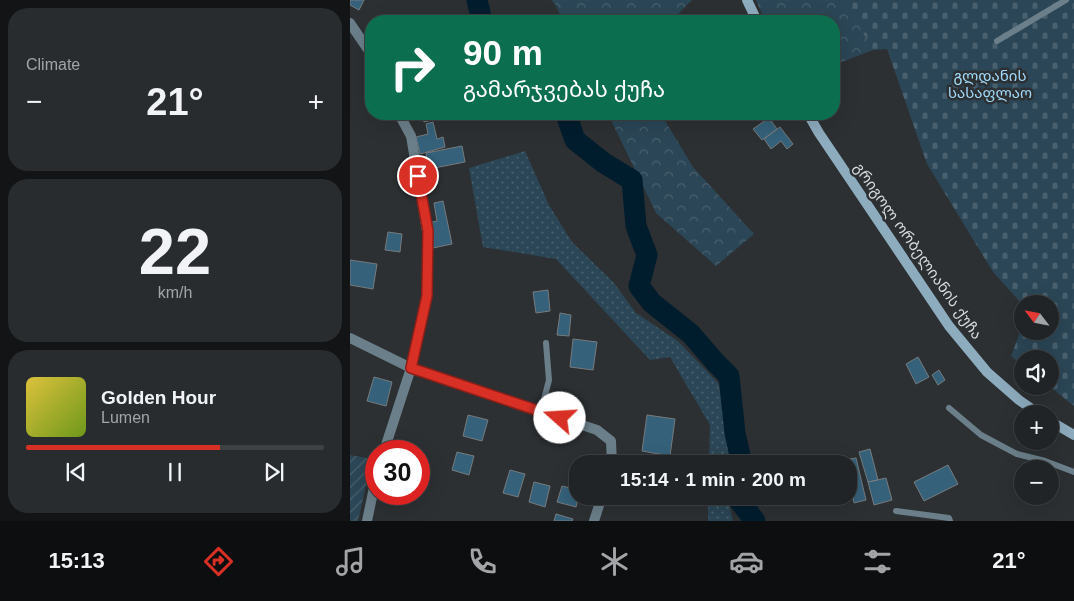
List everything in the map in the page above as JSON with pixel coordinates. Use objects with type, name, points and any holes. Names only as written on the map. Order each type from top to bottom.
[{"type":"main road","points":[[747,0],[754,15]]},
{"type":"main road","name":"გრიგოლ ორბელიანის ქუჩა","points":[[812,120],[949,326],[987,372],[1026,405]]},
{"type":"main road","points":[[1059,426],[1074,435]]},
{"type":"street","points":[[350,23],[365,45]]},
{"type":"street","points":[[388,440],[411,368],[427,296],[428,231],[411,136],[402,120]]},
{"type":"street","points":[[350,338],[411,368],[597,430],[611,441],[612,455]]},
{"type":"street","points":[[367,521],[370,505]]},
{"type":"street","points":[[594,521],[599,505]]},
{"type":"lane","points":[[997,41],[1066,0]]},
{"type":"lane","points":[[541,411],[549,380],[546,343]]},
{"type":"lane","points":[[949,408],[981,435],[1017,454],[1045,461],[1074,472]]},
{"type":"lane","points":[[896,511],[949,518],[950,521]]},
{"type":"green space","points":[[551,0],[692,0],[677,15],[560,15]]},
{"type":"green space","points":[[756,0],[848,0],[873,50],[840,63],[840,15],[762,15]]},
{"type":"green space","name":"გლდანის სასაფლაო","points":[[844,0],[1074,0],[1074,406],[1059,394],[1059,350],[1014,350],[1014,358],[1011,356],[1017,340],[1059,340],[1059,295],[1014,295],[993,272],[927,164],[887,49],[873,50]]},
{"type":"green space","points":[[611,120],[665,120],[693,167],[754,234],[716,266],[656,213]]},
{"type":"green space","points":[[525,151],[549,205],[572,242],[614,283],[636,313],[678,341],[719,384],[729,455],[709,455],[710,425],[670,357],[650,360],[556,259],[483,247],[469,168]]},
{"type":"green space","points":[[350,455],[365,458],[365,490],[358,521],[350,521]]},
{"type":"green space","points":[[708,505],[729,505],[733,521],[708,521]]},
{"type":"building","points":[[350,0],[364,0],[359,10],[350,5]]},
{"type":"building","points":[[766,120],[770,120],[777,129],[762,140],[753,129]]},
{"type":"building","points":[[433,122],[437,139],[443,137],[445,147],[420,154],[416,137],[428,134],[426,124]]},
{"type":"building","points":[[780,127],[793,144],[787,149],[781,141],[771,149],[764,139]]},
{"type":"building","points":[[462,146],[465,162],[429,169],[426,153]]},
{"type":"building","points":[[443,201],[452,244],[433,248],[428,223],[437,221],[434,203]]},
{"type":"building","points":[[388,232],[402,234],[400,252],[385,250]]},
{"type":"building","points":[[350,260],[377,264],[373,289],[350,285]]},
{"type":"building","points":[[548,290],[550,311],[536,313],[533,292]]},
{"type":"building","points":[[560,313],[571,315],[569,336],[557,335]]},
{"type":"building","points":[[573,339],[597,342],[593,370],[570,367]]},
{"type":"building","points":[[918,357],[929,377],[916,384],[906,364]]},
{"type":"building","points":[[939,370],[945,380],[938,385],[932,375]]},
{"type":"building","points":[[374,377],[392,382],[386,406],[367,401]]},
{"type":"building","points":[[468,415],[488,420],[482,441],[463,436]]},
{"type":"building","points":[[647,415],[675,419],[670,455],[642,451]]},
{"type":"building","points":[[870,449],[878,480],[868,482],[859,452]]},
{"type":"building","points":[[457,452],[474,456],[469,475],[452,470]]},
{"type":"building","points":[[857,462],[866,500],[857,502]]},
{"type":"building","points":[[948,465],[958,484],[924,501],[914,482]]},
{"type":"building","points":[[510,470],[525,474],[518,497],[503,493]]},
{"type":"building","points":[[886,478],[892,500],[874,505],[868,482]]},
{"type":"building","points":[[534,482],[550,486],[545,507],[529,502]]},
{"type":"building","points":[[562,486],[569,488],[569,505],[577,505],[576,507],[557,502]]},
{"type":"building","points":[[556,514],[573,519],[572,521],[554,521]]},
{"type":"waterway","points":[[477,0],[481,15]]},
{"type":"waterway","points":[[568,120],[575,140],[604,163],[632,180],[636,226],[647,255],[639,286],[652,303],[691,334],[729,376],[735,433],[740,455]]},
{"type":"waterway","points":[[743,505],[755,521]]},
{"type":"route","points":[[418,176],[428,231],[427,296],[411,368],[560,418]]}]
